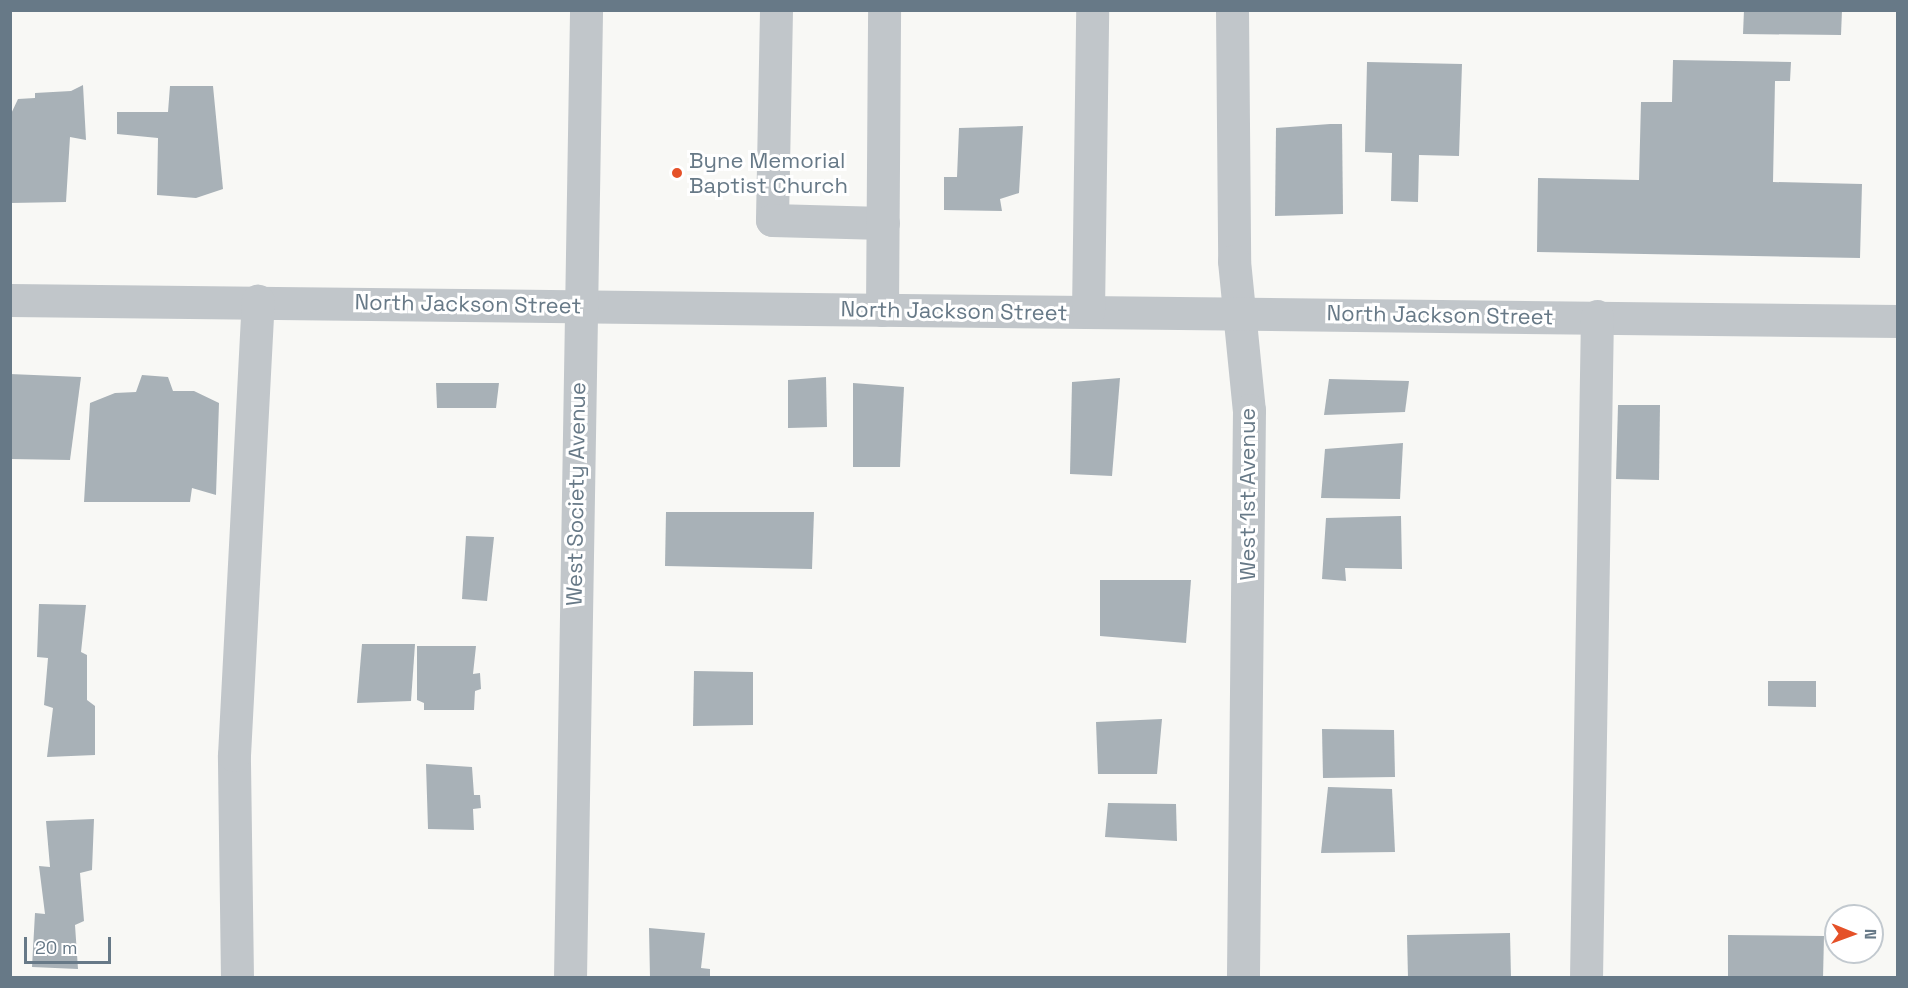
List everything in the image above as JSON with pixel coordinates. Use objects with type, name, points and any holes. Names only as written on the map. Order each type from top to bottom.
[{"type":"street","name":"West Society Avenue","points":[[570,978],[579,306],[586,10]]},
{"type":"street","points":[[776,10],[772,220],[883,223]]},
{"type":"street","points":[[882,310],[884,10]]},
{"type":"street","points":[[1088,312],[1092,10]]},
{"type":"street","name":"West 1st Avenue","points":[[1232,10],[1237,314],[1249,410],[1243,978]]},
{"type":"street","name":"North Jackson Street","points":[[10,300],[1898,321]]},
{"type":"street","points":[[237,978],[234,755],[258,301]]},
{"type":"street","points":[[1586,978],[1597,316]]},
{"type":"building","points":[[1744,10],[1842,10],[1841,35],[1743,34]]},
{"type":"building","points":[[1673,60],[1791,62],[1790,81],[1775,81],[1773,182],[1862,184],[1860,258],[1537,252],[1538,178],[1639,180],[1641,102],[1672,102]]},
{"type":"building","points":[[1367,62],[1462,64],[1459,156],[1419,155],[1418,202],[1391,201],[1392,153],[1365,152]]},
{"type":"building","points":[[83,85],[86,140],[70,137],[66,202],[10,203],[10,116],[18,99],[35,98],[35,93],[71,91]]},
{"type":"building","points":[[170,86],[213,86],[223,189],[196,198],[157,195],[158,138],[117,134],[117,112],[168,112]]},
{"type":"building","points":[[1342,124],[1343,214],[1275,216],[1276,128]]},
{"type":"building","points":[[1023,126],[1019,193],[1000,199],[1002,211],[944,210],[944,177],[957,177],[959,128]]},
{"type":"building","points":[[10,374],[81,377],[70,460],[10,459]]},
{"type":"building","points":[[142,375],[168,377],[173,391],[194,391],[219,403],[216,495],[192,488],[190,502],[84,502],[90,403],[115,393],[136,392]]},
{"type":"building","points":[[826,377],[827,427],[788,428],[788,380]]},
{"type":"building","points":[[1120,378],[1112,476],[1070,474],[1072,382]]},
{"type":"building","points":[[1329,379],[1409,381],[1405,412],[1324,415]]},
{"type":"building","points":[[436,383],[499,383],[496,408],[437,408]]},
{"type":"building","points":[[853,383],[904,387],[900,467],[853,467]]},
{"type":"building","points":[[1618,405],[1660,405],[1659,480],[1616,479]]},
{"type":"building","points":[[1403,443],[1400,499],[1321,498],[1325,449]]},
{"type":"building","points":[[666,512],[814,512],[812,569],[665,566]]},
{"type":"building","points":[[1401,516],[1402,569],[1345,568],[1346,581],[1322,579],[1326,518]]},
{"type":"building","points":[[466,536],[494,537],[487,601],[462,599]]},
{"type":"building","points":[[1100,580],[1191,580],[1186,643],[1100,636]]},
{"type":"building","points":[[39,604],[86,605],[81,652],[87,655],[87,700],[95,706],[95,755],[47,757],[53,708],[44,705],[48,658],[37,657]]},
{"type":"building","points":[[362,644],[415,644],[411,701],[357,703]]},
{"type":"building","points":[[417,646],[476,646],[473,674],[480,673],[481,689],[475,691],[474,710],[424,710],[424,703],[417,700]]},
{"type":"building","points":[[694,671],[753,672],[753,725],[693,726]]},
{"type":"building","points":[[1768,681],[1816,681],[1816,707],[1768,706]]},
{"type":"building","points":[[1162,719],[1157,774],[1098,774],[1096,722]]},
{"type":"building","points":[[1322,729],[1394,730],[1395,777],[1323,778]]},
{"type":"building","points":[[426,764],[472,767],[474,795],[480,795],[481,808],[473,809],[474,830],[428,829]]},
{"type":"building","points":[[1328,787],[1392,789],[1395,852],[1321,853]]},
{"type":"building","points":[[1108,803],[1176,804],[1177,841],[1105,837]]},
{"type":"building","points":[[94,819],[92,870],[80,873],[84,921],[75,925],[78,969],[32,967],[35,913],[45,914],[39,866],[50,867],[46,821]]},
{"type":"building","points":[[649,928],[705,933],[701,968],[710,969],[710,978],[650,978]]},
{"type":"building","points":[[1510,933],[1511,978],[1408,978],[1407,935]]},
{"type":"building","points":[[1728,935],[1824,936],[1823,978],[1728,978]]},
{"type":"place","name":"Byne Memorial Baptist Church","points":[[677,173]]}]
